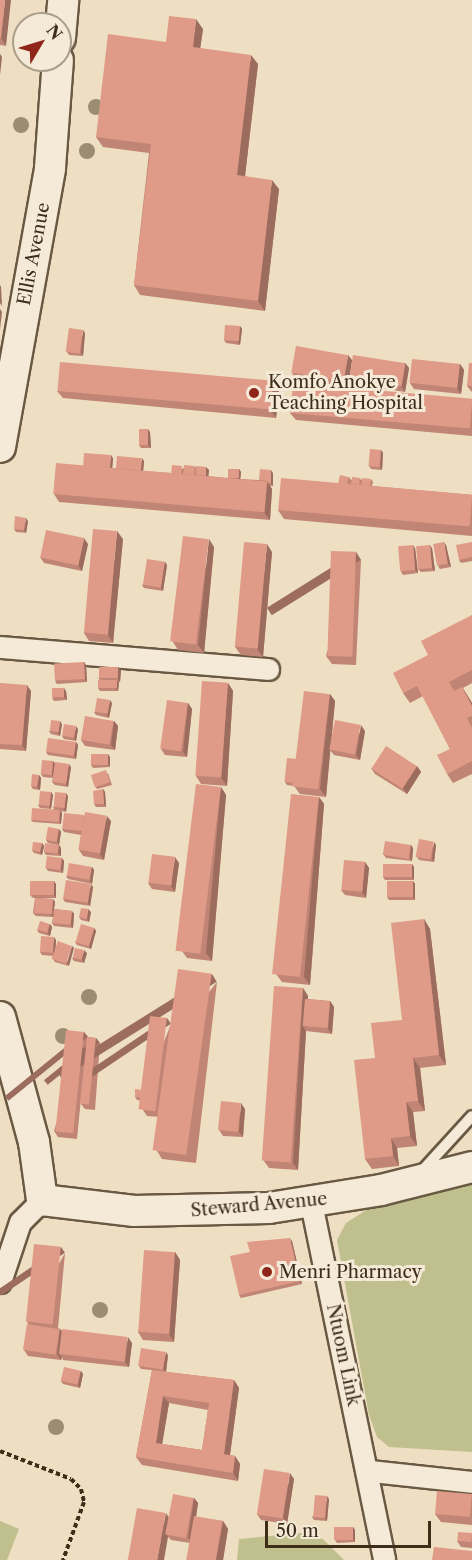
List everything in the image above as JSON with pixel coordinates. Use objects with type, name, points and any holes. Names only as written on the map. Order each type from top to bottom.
[{"type":"street","name":"Ellis Avenue","points":[[0,447],[47,189],[57,72]]},
{"type":"street","points":[[0,647],[268,669]]},
{"type":"street","points":[[0,1017],[34,1143],[42,1200],[20,1222],[0,1282]]},
{"type":"street","name":"Steward Avenue","points":[[42,1200],[134,1211],[311,1203],[472,1167]]},
{"type":"street","name":"Ntuom Link","points":[[311,1203],[370,1472],[384,1560]]},
{"type":"street","points":[[370,1472],[472,1482]]},
{"type":"lane","points":[[411,1182],[472,1116]]},
{"type":"path","points":[[0,1451],[71,1479],[81,1489],[84,1502],[63,1560]]},
{"type":"shaded area","points":[[472,1180],[472,1452],[389,1447],[377,1437],[369,1415],[337,1240],[346,1223],[371,1207]]},
{"type":"shaded area","points":[[0,1521],[19,1529],[7,1560],[0,1560]]},
{"type":"shaded area","points":[[302,1533],[323,1539],[344,1560],[237,1560],[239,1539]]},
{"type":"building","points":[[0,0],[5,0],[1,38],[0,38]]},
{"type":"building","points":[[169,16],[196,19],[193,47],[251,55],[237,175],[272,180],[258,301],[134,285],[151,144],[96,137],[108,34],[166,42]]},
{"type":"building","points":[[225,325],[240,326],[239,341],[224,340]]},
{"type":"building","points":[[69,328],[83,330],[80,354],[66,352]]},
{"type":"building","points":[[296,346],[348,355],[344,382],[291,373]]},
{"type":"building","points":[[353,355],[405,363],[402,386],[349,378]]},
{"type":"building","points":[[412,359],[460,364],[457,388],[409,383]]},
{"type":"building","points":[[60,362],[273,381],[271,410],[57,391]]},
{"type":"building","points":[[469,363],[472,363],[472,386],[467,386]]},
{"type":"building","points":[[293,383],[472,399],[470,429],[290,413]]},
{"type":"building","points":[[139,429],[148,429],[148,445],[139,445]]},
{"type":"building","points":[[370,449],[381,450],[379,467],[369,466]]},
{"type":"building","points":[[84,453],[111,455],[110,468],[83,466]]},
{"type":"building","points":[[117,456],[142,458],[141,470],[116,468]]},
{"type":"building","points":[[56,463],[267,481],[264,512],[53,494]]},
{"type":"building","points":[[172,465],[182,466],[181,474],[171,473]]},
{"type":"building","points":[[184,465],[195,466],[194,475],[183,474]]},
{"type":"building","points":[[196,466],[206,467],[206,476],[196,475]]},
{"type":"building","points":[[228,469],[239,469],[239,478],[228,478]]},
{"type":"building","points":[[260,469],[271,470],[271,483],[259,480]]},
{"type":"building","points":[[340,475],[349,477],[347,485],[338,483]]},
{"type":"building","points":[[352,477],[360,478],[359,485],[351,484]]},
{"type":"building","points":[[281,478],[472,495],[469,527],[278,510]]},
{"type":"building","points":[[362,478],[371,479],[370,486],[361,485]]},
{"type":"building","points":[[15,516],[26,518],[24,530],[14,529]]},
{"type":"building","points":[[93,529],[117,531],[108,635],[84,633]]},
{"type":"building","points":[[46,530],[84,538],[78,565],[40,557]]},
{"type":"building","points":[[183,536],[209,539],[196,644],[170,641]]},
{"type":"building","points":[[244,542],[267,544],[258,649],[235,647]]},
{"type":"building","points":[[444,542],[448,564],[437,566],[433,544]]},
{"type":"building","points":[[472,542],[472,557],[459,560],[456,545]]},
{"type":"building","points":[[413,545],[415,570],[400,571],[398,546]]},
{"type":"building","points":[[430,545],[432,568],[418,569],[416,546]]},
{"type":"building","points":[[331,551],[356,552],[352,657],[327,656]]},
{"type":"building","points":[[147,559],[165,562],[161,587],[143,585]]},
{"type":"building","points":[[472,615],[472,670],[449,682],[454,691],[462,687],[472,706],[472,716],[467,718],[472,728],[472,761],[447,774],[437,755],[450,749],[417,686],[403,693],[393,673],[428,655],[421,641]]},
{"type":"building","points":[[84,662],[85,679],[55,681],[54,664]]},
{"type":"building","points":[[99,667],[118,667],[118,678],[99,678]]},
{"type":"building","points":[[98,680],[117,680],[117,688],[98,688]]},
{"type":"building","points":[[202,681],[228,683],[221,778],[195,776]]},
{"type":"building","points":[[0,683],[27,685],[22,745],[0,744]]},
{"type":"building","points":[[52,688],[64,688],[64,697],[52,697]]},
{"type":"building","points":[[304,691],[330,694],[318,789],[292,786]]},
{"type":"building","points":[[97,698],[110,700],[108,714],[95,712]]},
{"type":"building","points":[[167,700],[188,703],[181,751],[160,749]]},
{"type":"building","points":[[85,716],[114,721],[109,745],[81,740]]},
{"type":"building","points":[[51,720],[60,721],[59,732],[50,731]]},
{"type":"building","points":[[335,720],[361,725],[355,754],[329,749]]},
{"type":"building","points":[[64,724],[76,726],[74,738],[62,736]]},
{"type":"building","points":[[48,738],[76,742],[74,756],[46,752]]},
{"type":"building","points":[[386,746],[417,766],[402,789],[371,769]]},
{"type":"building","points":[[91,754],[108,754],[108,765],[91,765]]},
{"type":"building","points":[[287,758],[297,759],[294,783],[284,782]]},
{"type":"building","points":[[42,760],[53,761],[52,775],[41,774]]},
{"type":"building","points":[[55,762],[69,764],[66,784],[52,782]]},
{"type":"building","points":[[106,770],[110,782],[95,787],[91,775]]},
{"type":"building","points":[[32,774],[39,775],[37,787],[31,786]]},
{"type":"building","points":[[196,784],[221,787],[200,954],[176,951]]},
{"type":"building","points":[[103,789],[104,804],[94,804],[93,791]]},
{"type":"building","points":[[40,791],[51,792],[50,806],[39,805]]},
{"type":"building","points":[[55,792],[66,793],[65,808],[54,807]]},
{"type":"building","points":[[291,794],[319,797],[300,977],[272,974]]},
{"type":"building","points":[[32,808],[60,810],[59,822],[31,820]]},
{"type":"building","points":[[85,812],[107,816],[100,853],[78,849]]},
{"type":"building","points":[[64,813],[84,815],[82,831],[62,829]]},
{"type":"building","points":[[48,827],[59,829],[57,842],[46,840]]},
{"type":"building","points":[[419,839],[434,842],[430,860],[416,857]]},
{"type":"building","points":[[385,841],[411,845],[408,859],[383,855]]},
{"type":"building","points":[[33,842],[42,843],[40,852],[32,850]]},
{"type":"building","points":[[45,843],[59,845],[58,854],[44,852]]},
{"type":"building","points":[[152,854],[175,857],[171,886],[148,883]]},
{"type":"building","points":[[47,856],[62,858],[60,870],[45,868]]},
{"type":"building","points":[[344,860],[365,862],[362,892],[341,890]]},
{"type":"building","points":[[69,863],[92,867],[89,880],[67,876]]},
{"type":"building","points":[[383,864],[412,864],[412,877],[383,877]]},
{"type":"building","points":[[66,880],[91,884],[88,903],[63,899]]},
{"type":"building","points":[[30,881],[54,881],[54,895],[30,895]]},
{"type":"building","points":[[387,881],[413,881],[413,897],[387,897]]},
{"type":"building","points":[[35,898],[53,899],[52,914],[34,913]]},
{"type":"building","points":[[81,908],[88,909],[87,919],[79,917]]},
{"type":"building","points":[[54,909],[72,911],[70,925],[53,923]]},
{"type":"building","points":[[424,919],[439,1055],[413,1058],[418,1101],[406,1102],[410,1136],[391,1138],[393,1156],[365,1159],[354,1060],[375,1058],[371,1023],[402,1020],[391,923]]},
{"type":"building","points":[[40,921],[50,924],[47,933],[37,930]]},
{"type":"building","points":[[81,924],[94,928],[89,946],[75,942]]},
{"type":"building","points":[[41,936],[54,937],[53,953],[40,952]]},
{"type":"building","points":[[58,941],[72,946],[66,964],[52,959]]},
{"type":"building","points":[[75,948],[84,950],[82,960],[73,958]]},
{"type":"building","points":[[178,969],[212,974],[186,1155],[153,1150]]},
{"type":"building","points":[[274,986],[303,988],[291,1163],[262,1161]]},
{"type":"building","points":[[305,999],[330,1001],[328,1028],[303,1026]]},
{"type":"building","points":[[150,1016],[167,1018],[155,1111],[139,1109]]},
{"type":"building","points":[[66,1030],[84,1032],[73,1133],[55,1131]]},
{"type":"building","points":[[87,1037],[96,1038],[89,1105],[80,1104]]},
{"type":"building","points":[[135,1089],[143,1090],[143,1098],[135,1097]]},
{"type":"building","points":[[221,1101],[241,1103],[238,1132],[218,1130]]},
{"type":"building","name":"Menri Pharmacy","points":[[290,1238],[300,1281],[239,1295],[230,1256],[250,1252],[247,1242]]},
{"type":"building","points":[[34,1244],[61,1247],[53,1324],[26,1322]]},
{"type":"building","points":[[144,1250],[175,1252],[169,1334],[138,1332]]},
{"type":"building","points":[[27,1324],[60,1329],[56,1355],[23,1350]]},
{"type":"building","points":[[62,1329],[128,1337],[124,1362],[59,1354]]},
{"type":"building","points":[[141,1348],[166,1352],[163,1370],[138,1366]]},
{"type":"building","points":[[64,1367],[81,1371],[77,1384],[61,1381]]},
{"type":"building","points":[[152,1370],[234,1380],[224,1454],[235,1456],[233,1473],[136,1457]],"holes":[[[163,1396],[209,1403],[202,1450],[156,1443]]]},
{"type":"building","points":[[264,1469],[290,1473],[282,1519],[257,1514]]},
{"type":"building","points":[[437,1491],[472,1494],[470,1517],[435,1514]]},
{"type":"building","points":[[173,1494],[194,1498],[186,1538],[165,1534]]},
{"type":"building","points":[[315,1495],[327,1496],[325,1518],[313,1517]]},
{"type":"building","points":[[137,1508],[166,1513],[157,1560],[128,1560]]},
{"type":"building","points":[[194,1516],[223,1521],[216,1560],[186,1560]]},
{"type":"building","points":[[334,1527],[353,1527],[353,1540],[334,1540]]},
{"type":"building","points":[[458,1532],[472,1533],[471,1542],[457,1541]]},
{"type":"building","points":[[434,1547],[472,1551],[472,1560],[432,1560]]},
{"type":"place","name":"Komfo Anokye Teaching Hospital","points":[[254,393]]},
{"type":"place","name":"Menri Pharmacy","points":[[267,1272]]}]
